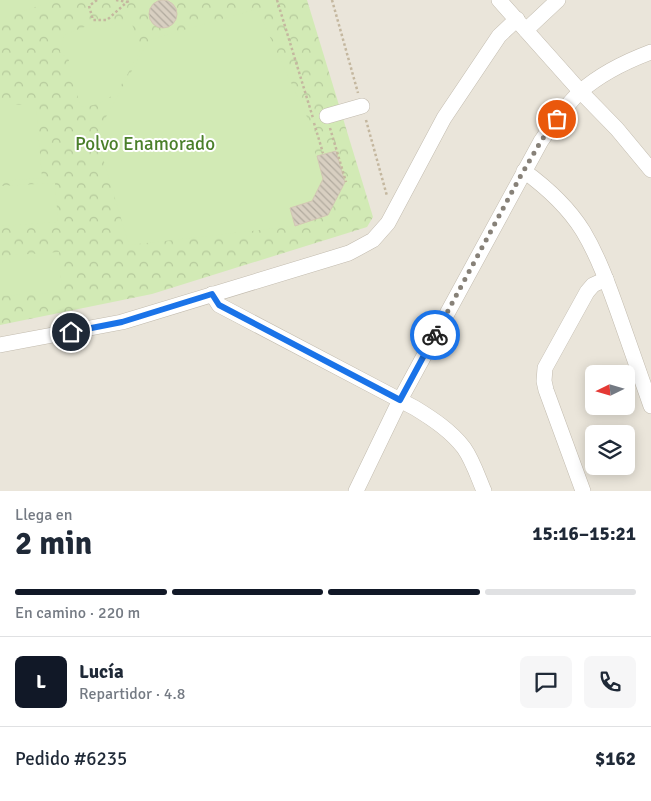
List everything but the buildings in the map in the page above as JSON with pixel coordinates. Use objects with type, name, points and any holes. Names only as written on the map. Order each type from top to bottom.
[{"type":"street","points":[[499,0],[580,91],[617,129],[651,170]]},
{"type":"street","points":[[0,345],[122,322],[350,253],[373,240],[388,223],[444,118],[499,36],[522,25],[558,0]]},
{"type":"street","points":[[356,491],[400,400],[541,141],[580,91],[615,69],[651,52]]},
{"type":"street","points":[[328,120],[362,106]]},
{"type":"street","points":[[524,171],[550,192],[582,229],[606,279],[651,406]]},
{"type":"street","points":[[583,491],[546,390],[544,373],[587,292],[593,285],[606,279]]},
{"type":"street","points":[[212,294],[219,305],[400,400],[434,420],[458,441],[472,462],[484,491]]},
{"type":"path","points":[[97,0],[89,6],[93,20],[107,20],[131,0]]},
{"type":"path","points":[[116,0],[127,2]]},
{"type":"path","points":[[277,0],[323,153]]},
{"type":"path","points":[[328,120],[346,182]]},
{"type":"shaded area","points":[[0,0],[651,0],[651,491],[0,491]]},
{"type":"green space","name":"Polvo Enamorado","points":[[0,0],[307,0],[373,217],[367,227],[152,294],[0,325]]},
{"type":"green space","points":[[0,0],[56,0],[0,19]]},
{"type":"green space","points":[[257,9],[318,141],[312,143],[323,179],[312,201],[290,208],[295,226],[129,245],[96,135],[149,40]]},
{"type":"green space","points":[[130,17],[140,51],[128,73],[119,89],[109,98],[95,105],[81,106],[68,69],[69,60],[60,52],[64,35],[92,24],[114,24]]},
{"type":"green space","points":[[0,105],[36,105],[42,178],[0,181]]},
{"type":"green space","points":[[55,183],[58,222],[0,226],[0,186]]},
{"type":"green space","points":[[59,252],[62,292],[0,296],[0,256]]},
{"type":"way so far","points":[[435,335],[520,177],[541,141],[557,119]]},
{"type":"route","points":[[71,332],[122,322],[212,294],[219,305],[400,400],[435,335]]}]
